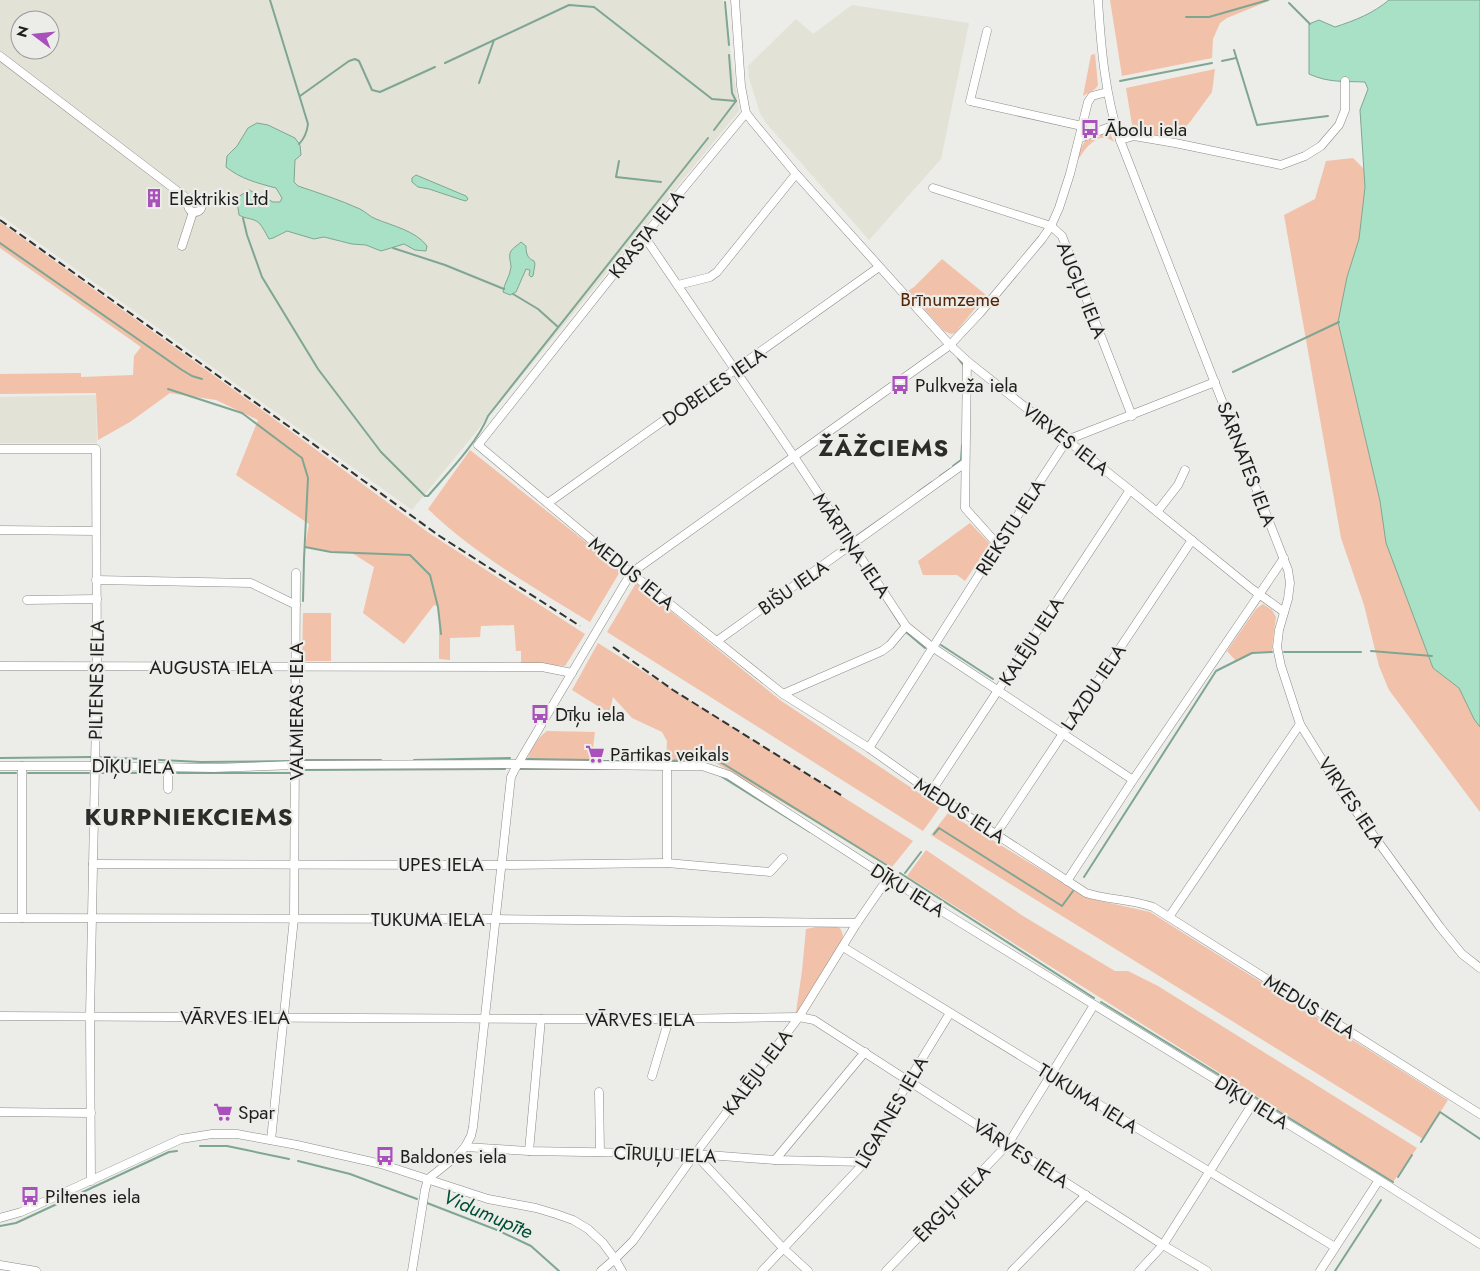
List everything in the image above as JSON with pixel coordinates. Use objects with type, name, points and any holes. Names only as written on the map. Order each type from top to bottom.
[{"type":"street","points":[[735,0],[741,86],[746,112]]},
{"type":"street","name":"SĀRNATES IELA","points":[[1098,0],[1101,51],[1107,92],[1115,125],[1284,558]]},
{"type":"street","points":[[987,31],[970,101],[1082,126]]},
{"type":"street","points":[[0,56],[190,200]]},
{"type":"street","points":[[1120,140],[1134,136],[1281,165],[1305,156],[1321,146],[1339,125],[1345,110],[1345,81]]},
{"type":"street","points":[[412,1271],[428,1179],[465,1147],[473,1127],[512,777],[517,764],[632,573],[950,346],[980,313],[1051,226],[1059,208],[1080,138],[1088,102],[1092,96],[1107,92]]},
{"type":"street","name":"VIRVES IELA","points":[[746,112],[752,122],[796,174],[950,346],[1258,594],[1284,612]]},
{"type":"street","name":"KRASTA IELA","points":[[478,445],[644,236],[746,112]]},
{"type":"street","points":[[1080,138],[1115,125]]},
{"type":"street","points":[[678,285],[710,277],[717,272],[796,174]]},
{"type":"street","name":"AUGĻU IELA","points":[[933,188],[1051,226],[1062,236],[1132,416]]},
{"type":"street","points":[[190,200],[196,198],[202,203],[200,210],[193,212]]},
{"type":"street","points":[[190,200],[188,208],[193,212]]},
{"type":"street","points":[[182,246],[193,212]]},
{"type":"street","name":"MĀRTIŅA IELA","points":[[644,236],[736,370],[906,626],[932,647],[1133,780]]},
{"type":"street","name":"DOBELES IELA","points":[[548,503],[879,267]]},
{"type":"street","points":[[967,361],[965,508],[998,545]]},
{"type":"street","points":[[1067,440],[1215,382]]},
{"type":"street","name":"RIEKSTU IELA","points":[[869,748],[932,647],[1067,440]]},
{"type":"street","name":"MEDUS IELA","points":[[478,445],[632,573],[783,694],[869,748],[931,792],[1067,881],[1099,897],[1132,901],[1153,907],[1480,1114]]},
{"type":"street","name":"PILTENES IELA","points":[[0,449],[96,448],[97,667],[90,1016],[90,1181]]},
{"type":"street","name":"BIŠU IELA","points":[[717,641],[965,462]]},
{"type":"street","points":[[1157,512],[1178,484],[1185,470]]},
{"type":"street","name":"KALĒJU IELA","points":[[931,792],[1130,490]]},
{"type":"street","points":[[0,530],[96,531]]},
{"type":"street","name":"LAZDU IELA","points":[[996,834],[1192,540]]},
{"type":"street","points":[[1067,881],[1133,780],[1284,558]]},
{"type":"street","name":"VIRVES IELA","points":[[1284,558],[1290,583],[1288,599],[1278,630],[1277,647],[1280,666],[1300,724],[1342,792],[1440,927],[1462,954],[1480,968]]},
{"type":"street","name":"VALMIERAS IELA","points":[[271,1140],[294,918],[296,573]]},
{"type":"street","points":[[96,580],[251,583],[296,606]]},
{"type":"street","points":[[27,600],[97,599]]},
{"type":"street","points":[[783,694],[882,651],[890,645],[906,626]]},
{"type":"street","name":"AUGUSTA IELA","points":[[0,666],[542,667],[572,673]]},
{"type":"street","points":[[1169,918],[1300,724]]},
{"type":"street","name":"DĪĶU IELA","points":[[0,766],[214,768],[296,765],[517,764],[702,766],[729,775],[888,878],[1480,1244]]},
{"type":"street","points":[[22,766],[22,918]]},
{"type":"street","points":[[667,766],[667,863]]},
{"type":"street","points":[[168,767],[168,789]]},
{"type":"street","name":"UPES IELA","points":[[93,864],[502,865],[667,863],[770,872],[783,858]]},
{"type":"street","name":"KALĒJU IELA","points":[[601,1271],[633,1241],[695,1154],[800,1017],[857,923],[888,878]]},
{"type":"street","name":"TUKUMA IELA","points":[[0,918],[496,919],[857,923]]},
{"type":"street","name":"TUKUMA IELA","points":[[843,947],[1126,1122],[1335,1247]]},
{"type":"street","name":"ĒRGĻU IELA","points":[[886,1271],[1008,1144],[1094,1005]]},
{"type":"street","name":"LĪGATNES IELA","points":[[762,1271],[865,1162],[908,1080],[950,1013]]},
{"type":"street","name":"VĀRVES IELA","points":[[0,1016],[541,1019],[800,1017],[814,1020],[1163,1245],[1207,1271]]},
{"type":"street","points":[[530,1151],[541,1019]]},
{"type":"street","points":[[652,1076],[669,1019]]},
{"type":"street","points":[[775,1160],[864,1052]]},
{"type":"street","points":[[600,1092],[600,1152]]},
{"type":"street","points":[[1139,1271],[1163,1245],[1253,1103]]},
{"type":"street","points":[[0,1112],[91,1113]]},
{"type":"street","points":[[0,1218],[21,1212],[181,1139],[212,1134],[237,1134],[381,1164],[488,1199],[536,1208],[573,1220],[588,1229],[603,1243],[622,1271]]},
{"type":"street","name":"CĪRUĻU IELA","points":[[465,1147],[530,1151],[695,1154],[775,1160],[865,1162]]},
{"type":"street","points":[[695,1154],[783,1248],[808,1271]]},
{"type":"street","points":[[1320,1271],[1379,1180]]},
{"type":"street","points":[[1012,1271],[1086,1195]]},
{"type":"street","points":[[0,1265],[36,1271]]},
{"type":"shaded area","points":[[0,0],[723,0],[739,111],[412,510],[0,215]]},
{"type":"shaded area","points":[[1389,0],[1480,0],[1480,727],[1459,688],[1433,668],[1386,543],[1380,501],[1338,322],[1347,277],[1359,239],[1365,187],[1360,110],[1368,89],[1365,82],[1330,80],[1309,74],[1309,24],[1319,20],[1335,27],[1364,16]]},
{"type":"shaded area","points":[[852,5],[969,23],[941,159],[869,240],[766,123],[760,113],[749,78],[748,66],[796,19],[813,34]]},
{"type":"shaded area","points":[[257,123],[268,125],[295,138],[300,145],[301,155],[295,160],[294,182],[298,186],[362,210],[374,218],[417,236],[427,246],[426,251],[415,250],[404,244],[381,251],[366,245],[352,244],[324,237],[314,239],[287,231],[269,239],[259,223],[239,215],[238,197],[249,190],[273,202],[280,202],[282,198],[276,188],[243,178],[226,167],[227,156],[237,146],[248,128]]},
{"type":"shaded area","points":[[416,175],[466,196],[468,199],[466,201],[418,187],[412,182],[412,178]]},
{"type":"shaded area","points":[[521,242],[526,246],[528,257],[534,261],[533,276],[529,275],[530,270],[526,269],[516,292],[510,295],[503,292],[511,267],[510,253]]},
{"type":"shaded area","points":[[96,395],[97,443],[0,443],[0,397]]},
{"type":"green space","points":[[1110,0],[1271,0],[1227,18],[1220,23],[1213,39],[1212,58],[1122,76]]},
{"type":"green space","points":[[1095,54],[1098,85],[1094,90],[1083,96],[1091,55]]},
{"type":"green space","points":[[1215,69],[1212,92],[1190,122],[1176,137],[1161,137],[1133,131],[1126,88]]},
{"type":"green space","points":[[1109,131],[1114,142],[1103,138],[1098,139],[1084,150],[1078,160],[1084,142],[1091,137]]},
{"type":"green space","points":[[1353,158],[1364,169],[1365,187],[1359,239],[1347,277],[1338,322],[1380,502],[1387,543],[1433,668],[1459,688],[1480,727],[1480,812],[1389,690],[1379,666],[1364,605],[1341,538],[1284,215],[1315,199],[1326,161]]},
{"type":"green space","points":[[0,222],[262,410],[429,533],[585,634],[565,666],[521,663],[521,651],[516,651],[514,625],[481,626],[480,637],[450,638],[450,660],[439,659],[439,607],[434,605],[404,644],[363,613],[374,567],[352,553],[305,547],[309,524],[236,475],[258,420],[216,400],[170,393],[130,422],[98,440],[96,393],[0,394],[0,374],[81,373],[81,377],[133,375],[134,356],[141,347],[0,248]]},
{"type":"green space","name":"Brīnumzeme","points":[[942,259],[986,295],[955,333],[951,334],[944,331],[908,291]]},
{"type":"green space","points":[[470,450],[621,570],[590,622],[485,556],[428,509]]},
{"type":"green space","points":[[970,523],[990,544],[965,581],[957,575],[923,575],[918,561]]},
{"type":"green space","points":[[636,583],[780,700],[940,807],[923,831],[607,632]]},
{"type":"green space","points":[[1263,604],[1272,610],[1276,617],[1272,652],[1252,653],[1236,661],[1227,651],[1256,609]]},
{"type":"green space","points":[[303,613],[331,613],[331,661],[302,661]]},
{"type":"green space","points":[[598,643],[913,841],[892,867],[714,762],[666,762],[667,741],[662,732],[632,718],[613,697],[609,713],[572,690]]},
{"type":"green space","points":[[547,731],[595,732],[591,763],[527,761],[535,744]]},
{"type":"green space","points":[[948,813],[1087,898],[1150,912],[1448,1100],[1423,1139],[931,835]]},
{"type":"green space","points":[[926,850],[1023,916],[1115,971],[1128,971],[1158,986],[1417,1148],[1393,1182],[907,876]]},
{"type":"green space","points":[[821,926],[840,928],[843,935],[841,943],[799,1012],[796,1012],[806,929]]},
{"type":"waterway","points":[[270,0],[308,124],[305,135],[299,144]]},
{"type":"waterway","points":[[1186,17],[1209,17],[1268,0]]},
{"type":"waterway","points":[[725,2],[729,45]]},
{"type":"waterway","points":[[1289,3],[1310,24]]},
{"type":"waterway","points":[[445,63],[569,5],[594,7],[712,99],[736,101]]},
{"type":"waterway","points":[[479,83],[494,40]]},
{"type":"waterway","points":[[1234,50],[1257,125],[1328,116]]},
{"type":"waterway","points":[[729,55],[732,93],[736,101]]},
{"type":"waterway","points":[[1222,61],[1236,58]]},
{"type":"waterway","points":[[300,96],[349,61],[355,59],[359,61],[372,90],[380,92],[435,67]]},
{"type":"waterway","points":[[1120,81],[1212,63]]},
{"type":"waterway","points":[[714,130],[736,101]]},
{"type":"waterway","points":[[243,218],[262,277],[318,369],[381,452],[425,496],[428,496],[461,458],[477,436],[488,416],[708,138]]},
{"type":"waterway","points":[[619,161],[616,177],[661,182]]},
{"type":"waterway","points":[[0,243],[182,370],[202,379]]},
{"type":"waterway","points":[[393,248],[445,265],[504,289]]},
{"type":"waterway","points":[[513,294],[538,309],[558,327]]},
{"type":"waterway","points":[[1233,372],[1339,322]]},
{"type":"waterway","points":[[958,358],[964,366]]},
{"type":"waterway","points":[[168,389],[242,413],[302,458],[308,478],[303,601]]},
{"type":"waterway","points":[[953,466],[961,460],[962,445]]},
{"type":"waterway","points":[[940,476],[950,469]]},
{"type":"waterway","points":[[918,492],[932,482]]},
{"type":"waterway","points":[[855,537],[885,516]]},
{"type":"waterway","points":[[305,547],[331,552],[410,555],[430,575],[438,607],[441,634]]},
{"type":"waterway","points":[[851,550],[865,572]]},
{"type":"waterway","points":[[872,582],[878,591]]},
{"type":"waterway","points":[[884,599],[900,624]]},
{"type":"waterway","points":[[906,632],[925,648]]},
{"type":"waterway","points":[[941,645],[993,679]]},
{"type":"waterway","points":[[1371,651],[1432,656]]},
{"type":"waterway","points":[[1084,877],[1216,671],[1252,653],[1272,652]]},
{"type":"waterway","points":[[1284,652],[1361,652]]},
{"type":"waterway","points":[[0,758],[91,757]]},
{"type":"waterway","points":[[101,757],[201,762],[292,761]]},
{"type":"waterway","points":[[414,760],[510,758]]},
{"type":"waterway","points":[[527,759],[591,760]]},
{"type":"waterway","points":[[599,761],[709,759],[722,763],[893,869]]},
{"type":"waterway","points":[[301,760],[381,760]]},
{"type":"waterway","points":[[300,770],[505,769]]},
{"type":"waterway","points":[[520,769],[628,769]]},
{"type":"waterway","points":[[0,773],[16,773]]},
{"type":"waterway","points":[[28,773],[89,773]]},
{"type":"waterway","points":[[100,773],[162,773]]},
{"type":"waterway","points":[[174,773],[292,773]]},
{"type":"waterway","points":[[719,775],[810,832]]},
{"type":"waterway","points":[[934,834],[939,828],[1062,906],[1073,891]]},
{"type":"waterway","points":[[905,873],[921,852]]},
{"type":"waterway","points":[[900,873],[1094,998]]},
{"type":"waterway","points":[[1101,1002],[1393,1182]]},
{"type":"waterway","points":[[1421,1142],[1440,1112],[1480,1139]]},
{"type":"waterway","name":"Vidumupīte","points":[[200,1146],[227,1146],[289,1159]]},
{"type":"waterway","name":"Vidumupīte","points":[[0,1226],[16,1223],[169,1152],[177,1151]]},
{"type":"waterway","points":[[1398,1177],[1412,1155]]},
{"type":"waterway","name":"Vidumupīte","points":[[298,1161],[350,1174],[417,1199]]},
{"type":"waterway","points":[[1335,1271],[1381,1200]]},
{"type":"waterway","name":"Vidumupīte","points":[[427,1203],[497,1230],[531,1246],[559,1271]]},
{"type":"railway","points":[[0,220],[438,535],[580,626]]},
{"type":"railway","points":[[613,647],[673,690],[844,797]]},
{"type":"place","name":"Ābolu iela","points":[[1090,129]]},
{"type":"place","name":"Elektrikis Ltd","points":[[154,198]]},
{"type":"place","name":"Pulkveža iela","points":[[900,385]]},
{"type":"place","name":"Dīķu iela","points":[[540,714]]},
{"type":"place","name":"Pārtikas veikals","points":[[595,754]]},
{"type":"place","name":"Spar","points":[[223,1112]]},
{"type":"place","name":"Baldones iela","points":[[385,1156]]},
{"type":"place","name":"Piltenes iela","points":[[30,1196]]},
{"type":"district","name":"ŽĀŽCIEMS","points":[[884,448]]},
{"type":"district","name":"KURPNIEKCIEMS","points":[[189,817]]}]
